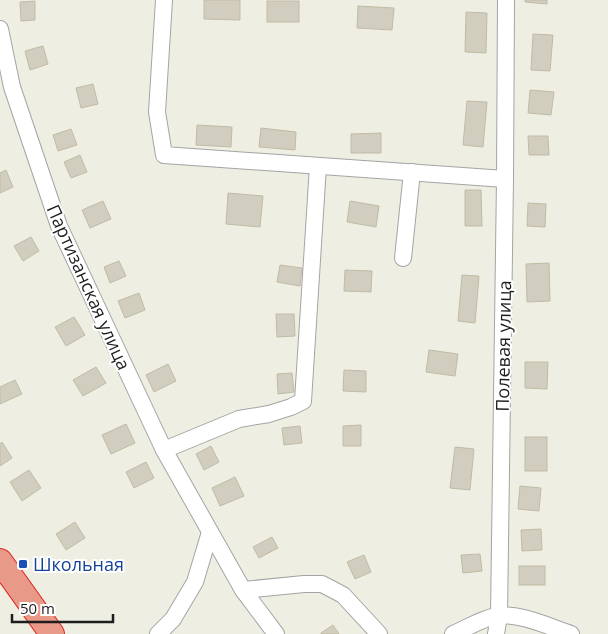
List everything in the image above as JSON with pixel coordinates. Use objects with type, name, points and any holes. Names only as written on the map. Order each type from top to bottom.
[{"type":"highway","points":[[0,561],[52,634]]},
{"type":"street","points":[[164,0],[157,112],[164,155],[506,179]]},
{"type":"street","name":"Полевая улица","points":[[496,634],[499,616],[506,179],[506,0]]},
{"type":"street","name":"Партизанская улица","points":[[0,29],[12,87],[59,226],[164,450],[243,590],[276,634]]},
{"type":"street","points":[[164,450],[239,419],[291,408],[303,401],[318,166]]},
{"type":"street","points":[[403,258],[412,172]]},
{"type":"street","points":[[158,634],[173,619],[195,582],[210,532]]},
{"type":"street","points":[[243,590],[322,584],[343,595],[379,634]]},
{"type":"street","points":[[453,634],[489,618],[499,616],[513,616],[526,619],[571,634]]},
{"type":"building","points":[[204,0],[240,0],[240,20],[204,19]]},
{"type":"building","points":[[525,0],[547,0],[547,4],[525,2]]},
{"type":"building","points":[[35,1],[35,20],[21,21],[20,2]]},
{"type":"building","points":[[267,1],[299,1],[299,22],[267,22]]},
{"type":"building","points":[[358,6],[394,8],[392,30],[357,28]]},
{"type":"building","points":[[466,12],[487,13],[486,53],[465,52]]},
{"type":"building","points":[[533,34],[553,35],[550,71],[531,70]]},
{"type":"building","points":[[43,46],[48,64],[30,70],[25,51]]},
{"type":"building","points":[[93,84],[98,104],[81,108],[76,88]]},
{"type":"building","points":[[530,90],[554,92],[551,115],[528,113]]},
{"type":"building","points":[[467,101],[487,102],[483,147],[463,145]]},
{"type":"building","points":[[197,125],[232,127],[231,147],[196,145]]},
{"type":"building","points":[[261,128],[296,132],[295,150],[259,147]]},
{"type":"building","points":[[71,129],[77,145],[58,151],[53,135]]},
{"type":"building","points":[[381,133],[381,153],[351,153],[351,134]]},
{"type":"building","points":[[528,136],[548,136],[549,155],[529,155]]},
{"type":"building","points":[[80,155],[87,172],[71,178],[64,162]]},
{"type":"building","points":[[6,170],[13,187],[0,193],[0,173]]},
{"type":"building","points":[[465,190],[481,190],[482,226],[465,226]]},
{"type":"building","points":[[228,193],[263,196],[260,227],[226,224]]},
{"type":"building","points":[[103,201],[111,219],[90,228],[82,210]]},
{"type":"building","points":[[350,201],[379,206],[376,227],[347,222]]},
{"type":"building","points":[[528,203],[546,204],[545,227],[527,226]]},
{"type":"building","points":[[31,237],[39,251],[23,261],[14,246]]},
{"type":"building","points":[[119,261],[126,276],[110,283],[104,267]]},
{"type":"building","points":[[549,263],[550,301],[527,302],[526,264]]},
{"type":"building","points":[[280,265],[302,268],[300,286],[277,282]]},
{"type":"building","points":[[345,270],[372,271],[371,292],[344,291]]},
{"type":"building","points":[[462,275],[479,276],[475,323],[458,321]]},
{"type":"building","points":[[139,293],[145,310],[125,318],[118,301]]},
{"type":"building","points":[[276,314],[294,314],[295,336],[277,337]]},
{"type":"building","points":[[74,317],[85,335],[66,346],[55,327]]},
{"type":"building","points":[[429,350],[458,354],[455,376],[426,372]]},
{"type":"building","points":[[525,362],[548,362],[547,389],[525,388]]},
{"type":"building","points":[[168,364],[176,381],[154,392],[146,375]]},
{"type":"building","points":[[96,367],[106,383],[83,396],[73,380]]},
{"type":"building","points":[[344,370],[366,371],[366,392],[343,391]]},
{"type":"building","points":[[292,373],[294,392],[278,394],[277,374]]},
{"type":"building","points":[[15,380],[22,394],[0,404],[0,387]]},
{"type":"building","points":[[126,424],[135,443],[111,454],[102,435]]},
{"type":"building","points":[[361,425],[361,446],[343,446],[343,426]]},
{"type":"building","points":[[300,426],[302,443],[284,445],[282,428]]},
{"type":"building","points":[[525,437],[547,437],[547,471],[525,471]]},
{"type":"building","points":[[2,442],[12,458],[0,466],[0,444]]},
{"type":"building","points":[[211,446],[219,462],[204,470],[196,454]]},
{"type":"building","points":[[455,447],[474,449],[470,490],[450,488]]},
{"type":"building","points":[[146,462],[154,478],[134,488],[126,472]]},
{"type":"building","points":[[29,470],[41,488],[22,501],[10,482]]},
{"type":"building","points":[[235,477],[244,496],[220,506],[212,488]]},
{"type":"building","points":[[520,486],[541,488],[539,511],[518,509]]},
{"type":"building","points":[[75,522],[85,538],[66,550],[56,534]]},
{"type":"building","points":[[541,529],[542,550],[522,551],[521,530]]},
{"type":"building","points":[[272,537],[278,548],[259,558],[253,547]]},
{"type":"building","points":[[480,554],[482,571],[463,573],[461,555]]},
{"type":"building","points":[[364,555],[371,572],[355,579],[347,562]]},
{"type":"building","points":[[519,566],[545,566],[545,585],[519,585]]},
{"type":"building","points":[[333,625],[339,634],[321,634],[321,633]]},
{"type":"place","name":"Школьная","points":[[23,564]]}]
